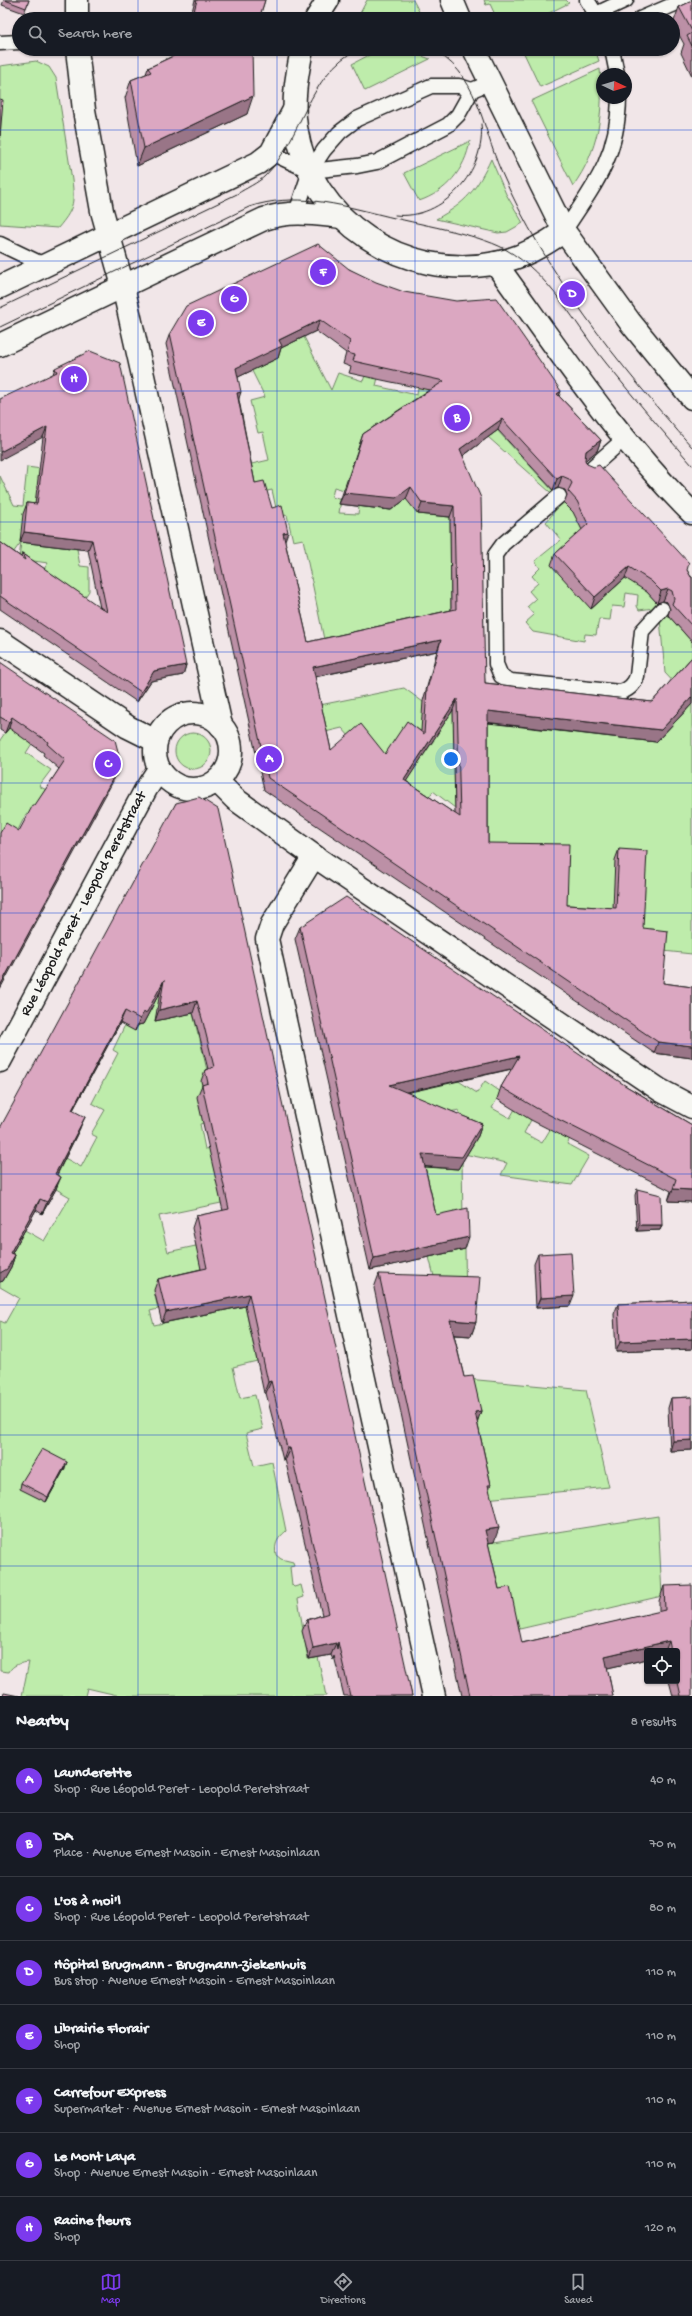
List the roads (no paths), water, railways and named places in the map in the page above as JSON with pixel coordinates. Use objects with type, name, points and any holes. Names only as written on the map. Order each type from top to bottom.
[{"type":"street","points":[[76,12],[77,0]]},
{"type":"street","points":[[320,12],[328,0]]},
{"type":"street","points":[[452,0],[457,12]]},
{"type":"street","points":[[78,56],[84,110],[102,211],[123,286],[221,726],[228,736],[230,748],[230,760],[225,772],[217,781],[208,786],[185,789],[175,785],[166,778],[159,769],[156,760],[156,742],[161,731],[169,722],[184,715],[202,714],[221,726]]},
{"type":"street","points":[[301,56],[295,88],[294,110],[296,128],[310,170],[326,198],[341,217],[356,230],[398,255],[446,267],[495,264],[518,257],[541,247],[564,231]]},
{"type":"street","points":[[475,56],[481,87],[564,231],[630,322],[692,398]]},
{"type":"street","points":[[0,288],[258,163],[271,153],[294,110]]},
{"type":"street","points":[[0,345],[264,219],[282,213],[341,217]]},
{"type":"street","points":[[495,264],[571,370],[624,439],[692,513]]},
{"type":"street","points":[[0,641],[128,727],[156,742]]},
{"type":"street","name":"Rue Léopold Peret - Leopold Peretstraat","points":[[0,1060],[146,789],[159,769]]},
{"type":"street","points":[[217,781],[235,799],[314,856],[648,1081],[692,1108]]},
{"type":"street","points":[[314,856],[272,924],[267,938],[434,1696]]},
{"type":"lane","points":[[587,0],[594,12]]},
{"type":"lane","points":[[604,12],[626,0]]},
{"type":"lane","points":[[656,12],[684,0]]},
{"type":"lane","points":[[0,43],[12,42]]},
{"type":"lane","points":[[613,56],[616,68]]},
{"type":"lane","points":[[296,213],[310,170],[324,150],[340,132],[357,119],[431,86],[481,87]]},
{"type":"lane","points":[[271,153],[310,170],[357,166],[377,162],[448,125],[481,87]]},
{"type":"lane","points":[[564,231],[599,179],[608,160],[619,116],[619,104]]},
{"type":"lane","points":[[0,244],[46,266]]},
{"type":"lane","points":[[589,470],[624,439]]},
{"type":"lane","points":[[559,496],[503,544],[495,555],[496,664],[501,676],[512,681],[620,692],[626,690],[635,682],[637,676],[642,631],[662,609]]},
{"type":"tram line","points":[[0,308],[237,194],[259,181],[278,161],[316,90],[327,74],[347,56]]},
{"type":"tram line","points":[[441,56],[459,71],[469,85],[483,119],[501,171],[519,209],[561,281],[585,316],[637,383],[692,447]]},
{"type":"tram line","points":[[395,215],[413,215],[430,210],[445,201],[458,189],[469,175],[477,158],[481,141],[481,124]]},
{"type":"tram line","points":[[0,327],[249,207],[283,200],[316,201],[349,207],[478,238],[505,249],[521,260],[536,272],[549,286],[594,348],[692,465]]},
{"type":"place","name":"Carrefour Express","points":[[323,272]]},
{"type":"place","name":"Hôpital Brugmann - Brugmann-ziekenhuis","points":[[572,294]]},
{"type":"place","name":"Le Mont Laya","points":[[234,299]]},
{"type":"place","name":"Librairie Florair","points":[[201,323]]},
{"type":"place","name":"Racine fleurs","points":[[74,379]]},
{"type":"place","name":"DA","points":[[457,418]]},
{"type":"place","name":"Launderette","points":[[269,759]]},
{"type":"place","name":"L'os à moi'l","points":[[108,764]]}]
